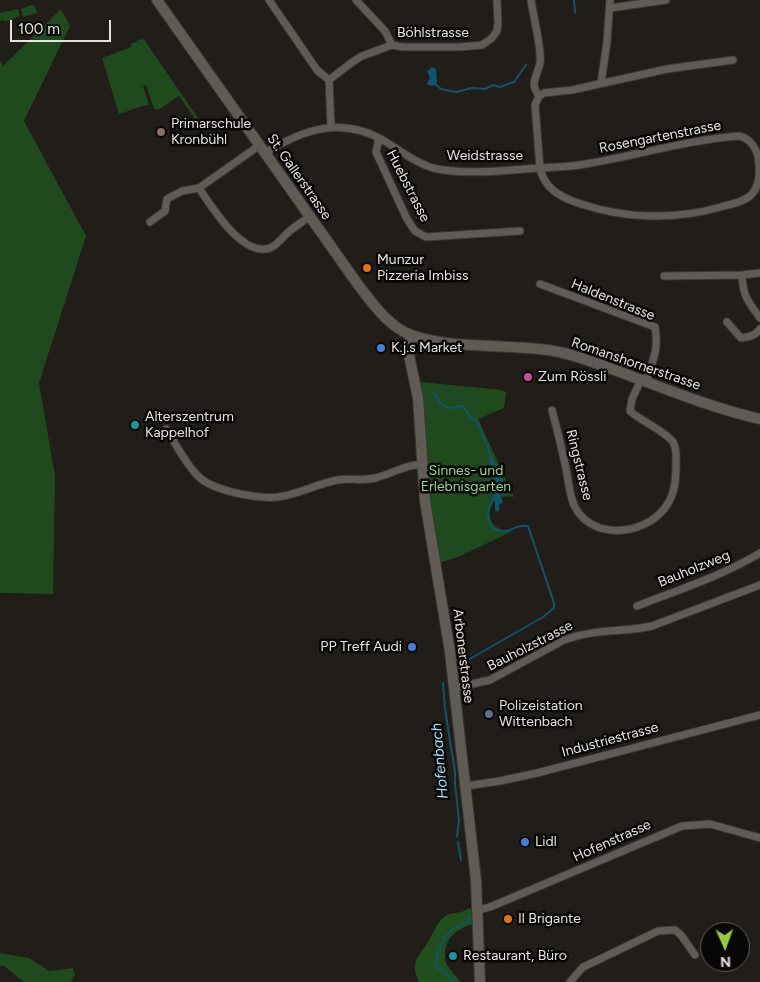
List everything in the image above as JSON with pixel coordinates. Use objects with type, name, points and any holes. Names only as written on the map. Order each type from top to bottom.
[{"type":"main road","name":"St. Gallerstrasse","points":[[157,0],[374,306],[390,321],[411,335]]},
{"type":"main road","name":"Romanshornerstrasse","points":[[411,335],[445,342],[555,351],[590,361],[716,407],[760,419]]},
{"type":"main road","name":"Arbonerstrasse","points":[[411,335],[409,355],[417,389],[428,524],[443,607],[466,786],[478,910],[480,982]]},
{"type":"street","points":[[269,0],[317,70],[329,80],[331,126]]},
{"type":"street","points":[[356,0],[385,32],[392,45]]},
{"type":"street","name":"Böhlstrasse","points":[[329,80],[362,56],[392,45],[403,47],[482,45],[492,38],[497,31],[497,0]]},
{"type":"street","name":"Weidstrasse","points":[[150,222],[165,211],[167,199],[182,191],[199,188],[263,149],[331,126],[353,128],[379,138],[422,164],[436,168],[464,171],[540,168],[535,105],[539,96],[534,89],[534,81],[540,62],[540,53],[531,0]]},
{"type":"street","points":[[601,83],[608,42],[610,0]]},
{"type":"street","points":[[610,8],[666,0]]},
{"type":"street","points":[[539,96],[544,93],[572,90],[667,69],[733,60]]},
{"type":"street","name":"Rosengartenstrasse","points":[[739,136],[748,140],[758,154],[759,176],[757,186],[752,194],[745,200],[736,203],[707,211],[635,216],[617,214],[572,201],[551,189],[543,179],[540,168],[577,166],[668,146],[720,137],[739,136]]},
{"type":"street","name":"Huebstrasse","points":[[379,138],[376,152],[407,219],[416,232],[426,237],[520,231]]},
{"type":"street","points":[[199,188],[221,220],[237,237],[255,247],[266,248],[273,246],[310,216]]},
{"type":"street","points":[[664,276],[742,275],[760,272]]},
{"type":"street","points":[[742,275],[745,297],[760,318]]},
{"type":"street","name":"Haldenstrasse","points":[[540,284],[655,327],[657,341],[655,355],[643,380]]},
{"type":"street","points":[[727,322],[741,338],[749,338],[757,334],[760,329]]},
{"type":"street","name":"Ringstrasse","points":[[552,410],[571,496],[576,510],[586,520],[601,528],[619,531],[637,527],[653,518],[666,507],[674,492],[676,471],[676,453],[673,442],[630,411],[632,399],[643,380]]},
{"type":"street","points":[[166,429],[199,478],[226,491],[241,495],[278,497],[337,480],[367,480],[408,465],[422,464]]},
{"type":"street","name":"Bauholzweg","points":[[637,606],[747,561],[760,553]]},
{"type":"street","name":"Bauholzstrasse","points":[[454,688],[490,680],[576,635],[598,631],[634,630],[652,626],[760,585]]},
{"type":"street","name":"Industriestrasse","points":[[466,786],[537,773],[760,715]]},
{"type":"street","name":"Hofenstrasse","points":[[478,910],[490,907],[682,826],[710,824],[760,838]]},
{"type":"street","points":[[570,982],[583,967],[658,931],[676,930],[694,954]]},
{"type":"green space","points":[[31,5],[35,6],[37,13],[23,17],[21,9]]},
{"type":"green space","points":[[18,9],[20,16],[5,22],[4,20],[0,21],[0,13]]},
{"type":"green space","points":[[61,9],[70,26],[24,121],[86,236],[39,383],[55,476],[53,594],[0,593],[0,61],[3,66]]},
{"type":"green space","points":[[143,38],[198,118],[196,120],[179,96],[158,110],[154,109],[146,85],[143,86],[149,105],[119,114],[102,58],[131,47],[131,44]]},
{"type":"green space","name":"Sinnes- und Erlebnisgarten","points":[[421,382],[506,392],[504,408],[478,419],[514,497],[504,496],[497,499],[492,505],[490,518],[494,525],[513,531],[458,557],[438,563],[430,498]]},
{"type":"green space","points":[[469,908],[472,910],[474,924],[463,928],[453,935],[445,950],[446,962],[461,982],[419,982],[415,969],[416,959],[437,925],[447,915],[463,912]]},
{"type":"green space","points":[[0,953],[29,958],[49,971],[73,968],[75,974],[71,982],[24,982],[4,966],[0,966]]},
{"type":"water","points":[[432,67],[436,69],[437,83],[433,86],[427,83],[430,78],[427,71]]},
{"type":"water","points":[[489,450],[509,494],[500,496],[503,501],[498,505],[500,508],[498,512],[495,510],[493,498],[496,487],[490,467]]},
{"type":"waterway","points":[[574,0],[575,13]]},
{"type":"waterway","points":[[434,83],[441,89],[456,92],[472,88],[485,89],[493,85],[500,87],[514,82],[526,65]]},
{"type":"waterway","points":[[432,392],[447,408],[463,406],[471,418],[477,421],[489,451]]},
{"type":"waterway","points":[[468,660],[543,617],[554,608],[554,603],[528,526],[505,531],[493,528],[488,514],[494,498]]},
{"type":"waterway","name":"Hofenbach","points":[[443,683],[455,772],[459,820],[457,837]]},
{"type":"waterway","name":"Hofenbach","points":[[458,842],[461,860]]},
{"type":"waterway","name":"Hofenbach","points":[[453,982],[447,973],[437,968],[438,952],[450,932],[456,927],[469,922],[469,917]]},
{"type":"place","name":"Primarschule Kronbühl","points":[[161,132]]},
{"type":"place","name":"Munzur Pizzeria Imbiss","points":[[367,268]]},
{"type":"place","name":"K.j.s Market","points":[[381,348]]},
{"type":"place","name":"Zum Rössli","points":[[528,377]]},
{"type":"place","name":"Alterszentrum Kappelhof","points":[[135,425]]},
{"type":"place","name":"PP Treff Audi","points":[[412,647]]},
{"type":"place","name":"Polizeistation Wittenbach","points":[[489,714]]},
{"type":"place","name":"Lidl","points":[[525,842]]},
{"type":"place","name":"Il Brigante","points":[[508,919]]},
{"type":"place","name":"Restaurant, Büro","points":[[453,956]]}]
